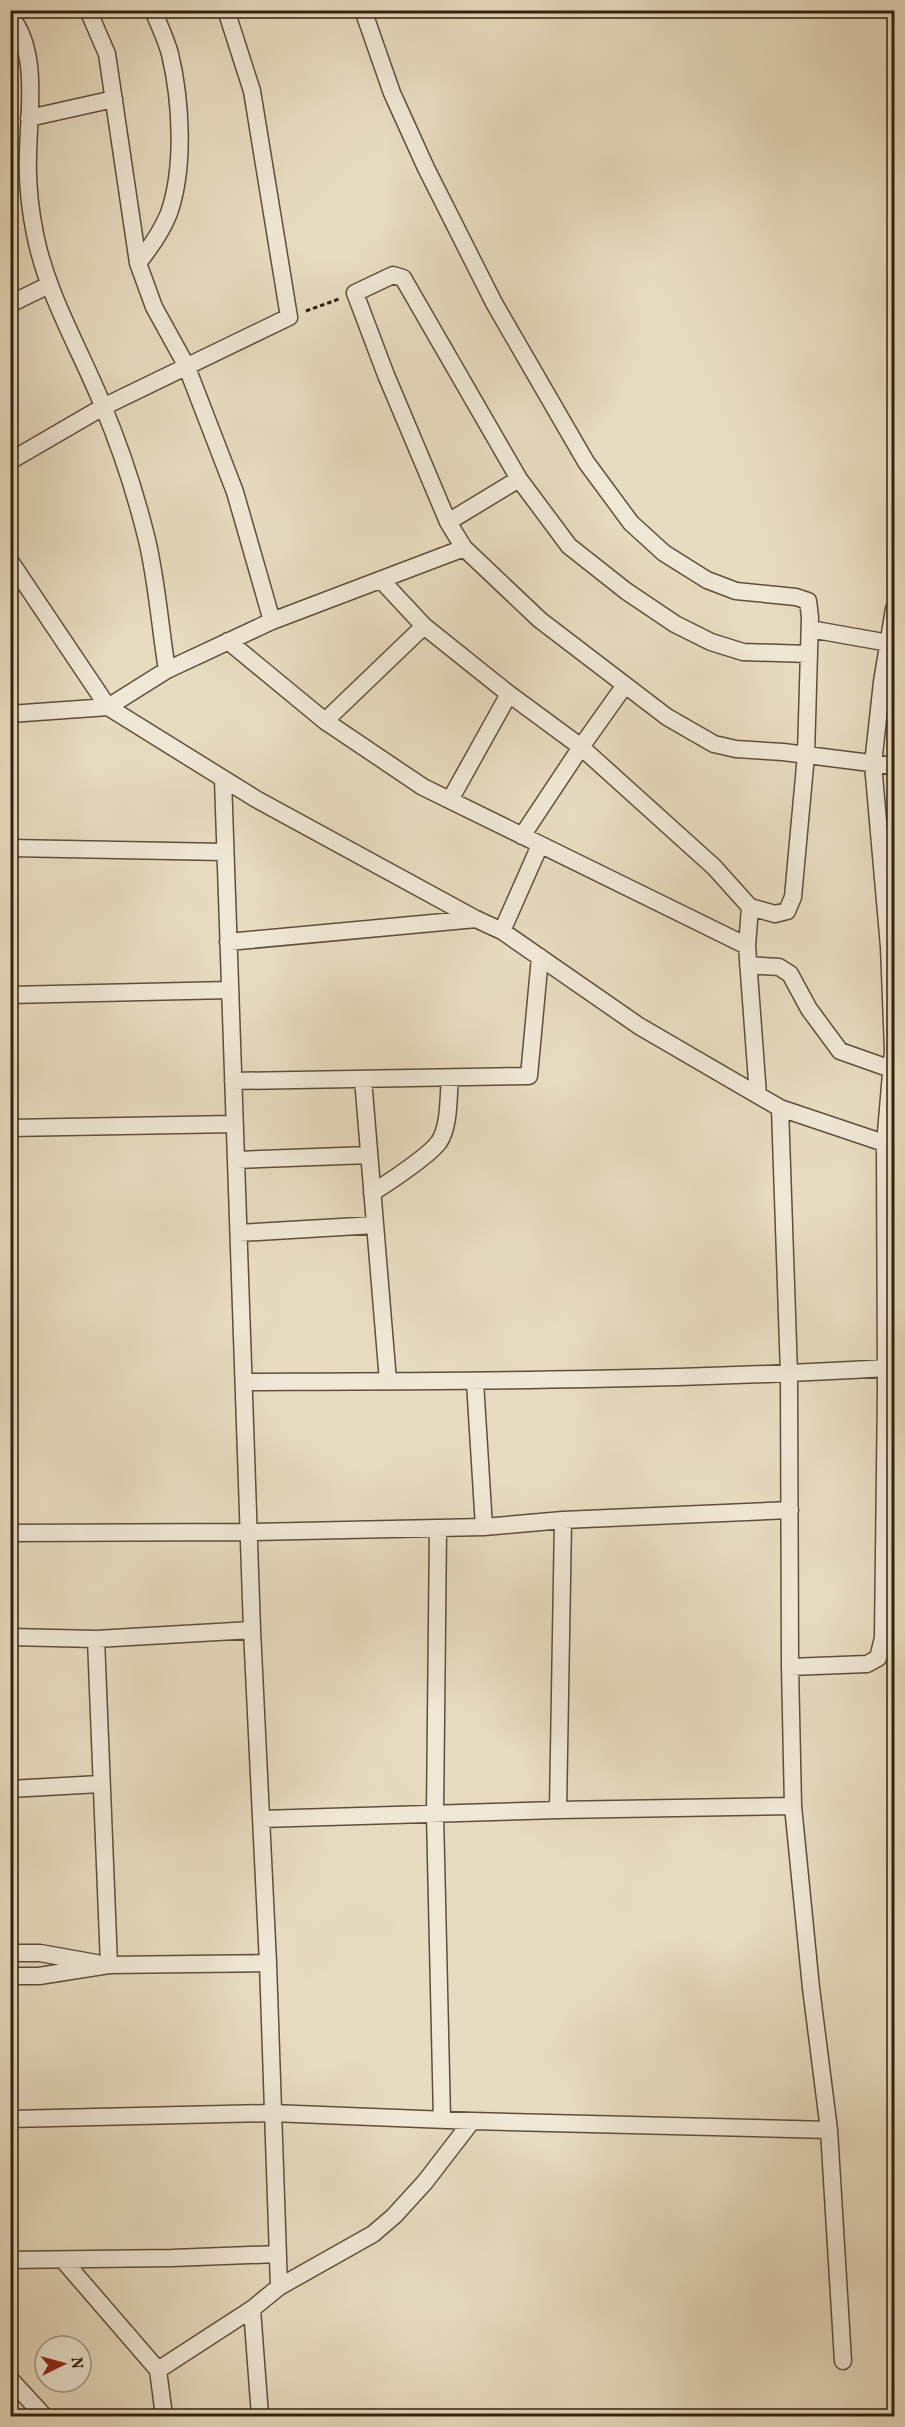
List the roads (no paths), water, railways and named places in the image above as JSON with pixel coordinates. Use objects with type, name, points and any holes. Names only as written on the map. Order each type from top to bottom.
[{"type":"street","points":[[88,10],[107,54],[138,263],[154,307],[186,365],[235,492],[272,621]]},
{"type":"street","points":[[138,263],[154,242],[168,213],[176,184],[178,99],[169,51],[153,10]]},
{"type":"street","points":[[10,461],[104,407],[186,365],[289,317],[252,92],[226,10]]},
{"type":"street","points":[[363,10],[392,93],[426,168],[494,303],[586,462],[632,524],[664,553],[707,580],[736,591],[805,599],[810,608],[806,755],[793,897],[789,908],[783,914],[750,908],[714,867],[581,747],[509,694],[424,626],[382,581]]},
{"type":"street","points":[[10,16],[16,22],[26,49],[30,84],[28,187],[35,234],[49,285],[104,407],[124,464],[147,541],[166,670]]},
{"type":"street","points":[[29,118],[114,99]]},
{"type":"street","points":[[809,654],[743,652],[711,642],[675,624],[626,591],[569,546],[519,479],[403,278],[393,274],[355,293],[386,375],[448,522],[465,548],[540,620],[667,717],[714,744],[736,749],[894,766]]},
{"type":"street","points":[[10,304],[49,285]]},
{"type":"street","points":[[448,522],[519,479]]},
{"type":"street","points":[[10,714],[108,707],[166,670],[272,621],[465,548]]},
{"type":"street","points":[[10,561],[108,707],[223,779],[502,931],[639,1026],[780,1108],[890,1145]]},
{"type":"street","points":[[790,1667],[874,1662],[880,1652],[883,1638],[890,1388],[886,1368],[893,1050],[889,947],[873,764],[894,609]]},
{"type":"street","points":[[325,721],[424,626]]},
{"type":"street","points":[[810,629],[892,632]]},
{"type":"street","points":[[228,641],[325,721],[423,787],[747,946]]},
{"type":"street","points":[[522,836],[625,685]]},
{"type":"street","points":[[450,800],[509,694]]},
{"type":"street","points":[[223,779],[252,1630],[268,1963],[279,2288]]},
{"type":"street","points":[[502,931],[540,845]]},
{"type":"street","points":[[10,848],[225,852]]},
{"type":"street","points":[[750,908],[747,946],[758,1095]]},
{"type":"street","points":[[228,942],[477,919]]},
{"type":"street","points":[[234,1081],[529,1076],[540,957]]},
{"type":"street","points":[[748,965],[779,967],[790,974],[814,1016],[840,1051],[891,1069]]},
{"type":"street","points":[[10,995],[230,990]]},
{"type":"street","points":[[372,1193],[406,1170],[439,1142],[446,1121],[450,1078]]},
{"type":"street","points":[[363,1079],[388,1381]]},
{"type":"street","points":[[780,1108],[789,1374],[793,1806],[811,1989],[829,2130],[843,2361]]},
{"type":"street","points":[[10,1128],[234,1124]]},
{"type":"street","points":[[237,1160],[369,1155]]},
{"type":"street","points":[[239,1233],[375,1225]]},
{"type":"street","points":[[244,1382],[475,1382],[789,1374],[886,1368]]},
{"type":"street","points":[[475,1382],[484,1527]]},
{"type":"street","points":[[10,1533],[250,1532],[484,1527],[563,1520],[790,1510]]},
{"type":"street","points":[[558,1810],[563,1520]]},
{"type":"street","points":[[438,1528],[435,1815],[442,2120]]},
{"type":"street","points":[[10,1637],[96,1639],[252,1630]]},
{"type":"street","points":[[96,1639],[109,1965]]},
{"type":"street","points":[[10,1789],[100,1784]]},
{"type":"street","points":[[261,1820],[558,1810],[793,1806]]},
{"type":"street","points":[[10,1953],[40,1953],[109,1965]]},
{"type":"street","points":[[10,1976],[39,1976],[109,1965],[268,1963]]},
{"type":"street","points":[[10,2119],[272,2113],[472,2121],[829,2130]]},
{"type":"street","points":[[158,2370],[252,2309],[279,2288],[373,2235],[425,2182],[472,2121]]},
{"type":"street","points":[[10,2260],[278,2253]]},
{"type":"street","points":[[63,2260],[158,2370],[164,2416]]},
{"type":"street","points":[[252,2309],[260,2416]]},
{"type":"street","points":[[10,2379],[44,2416]]}]
